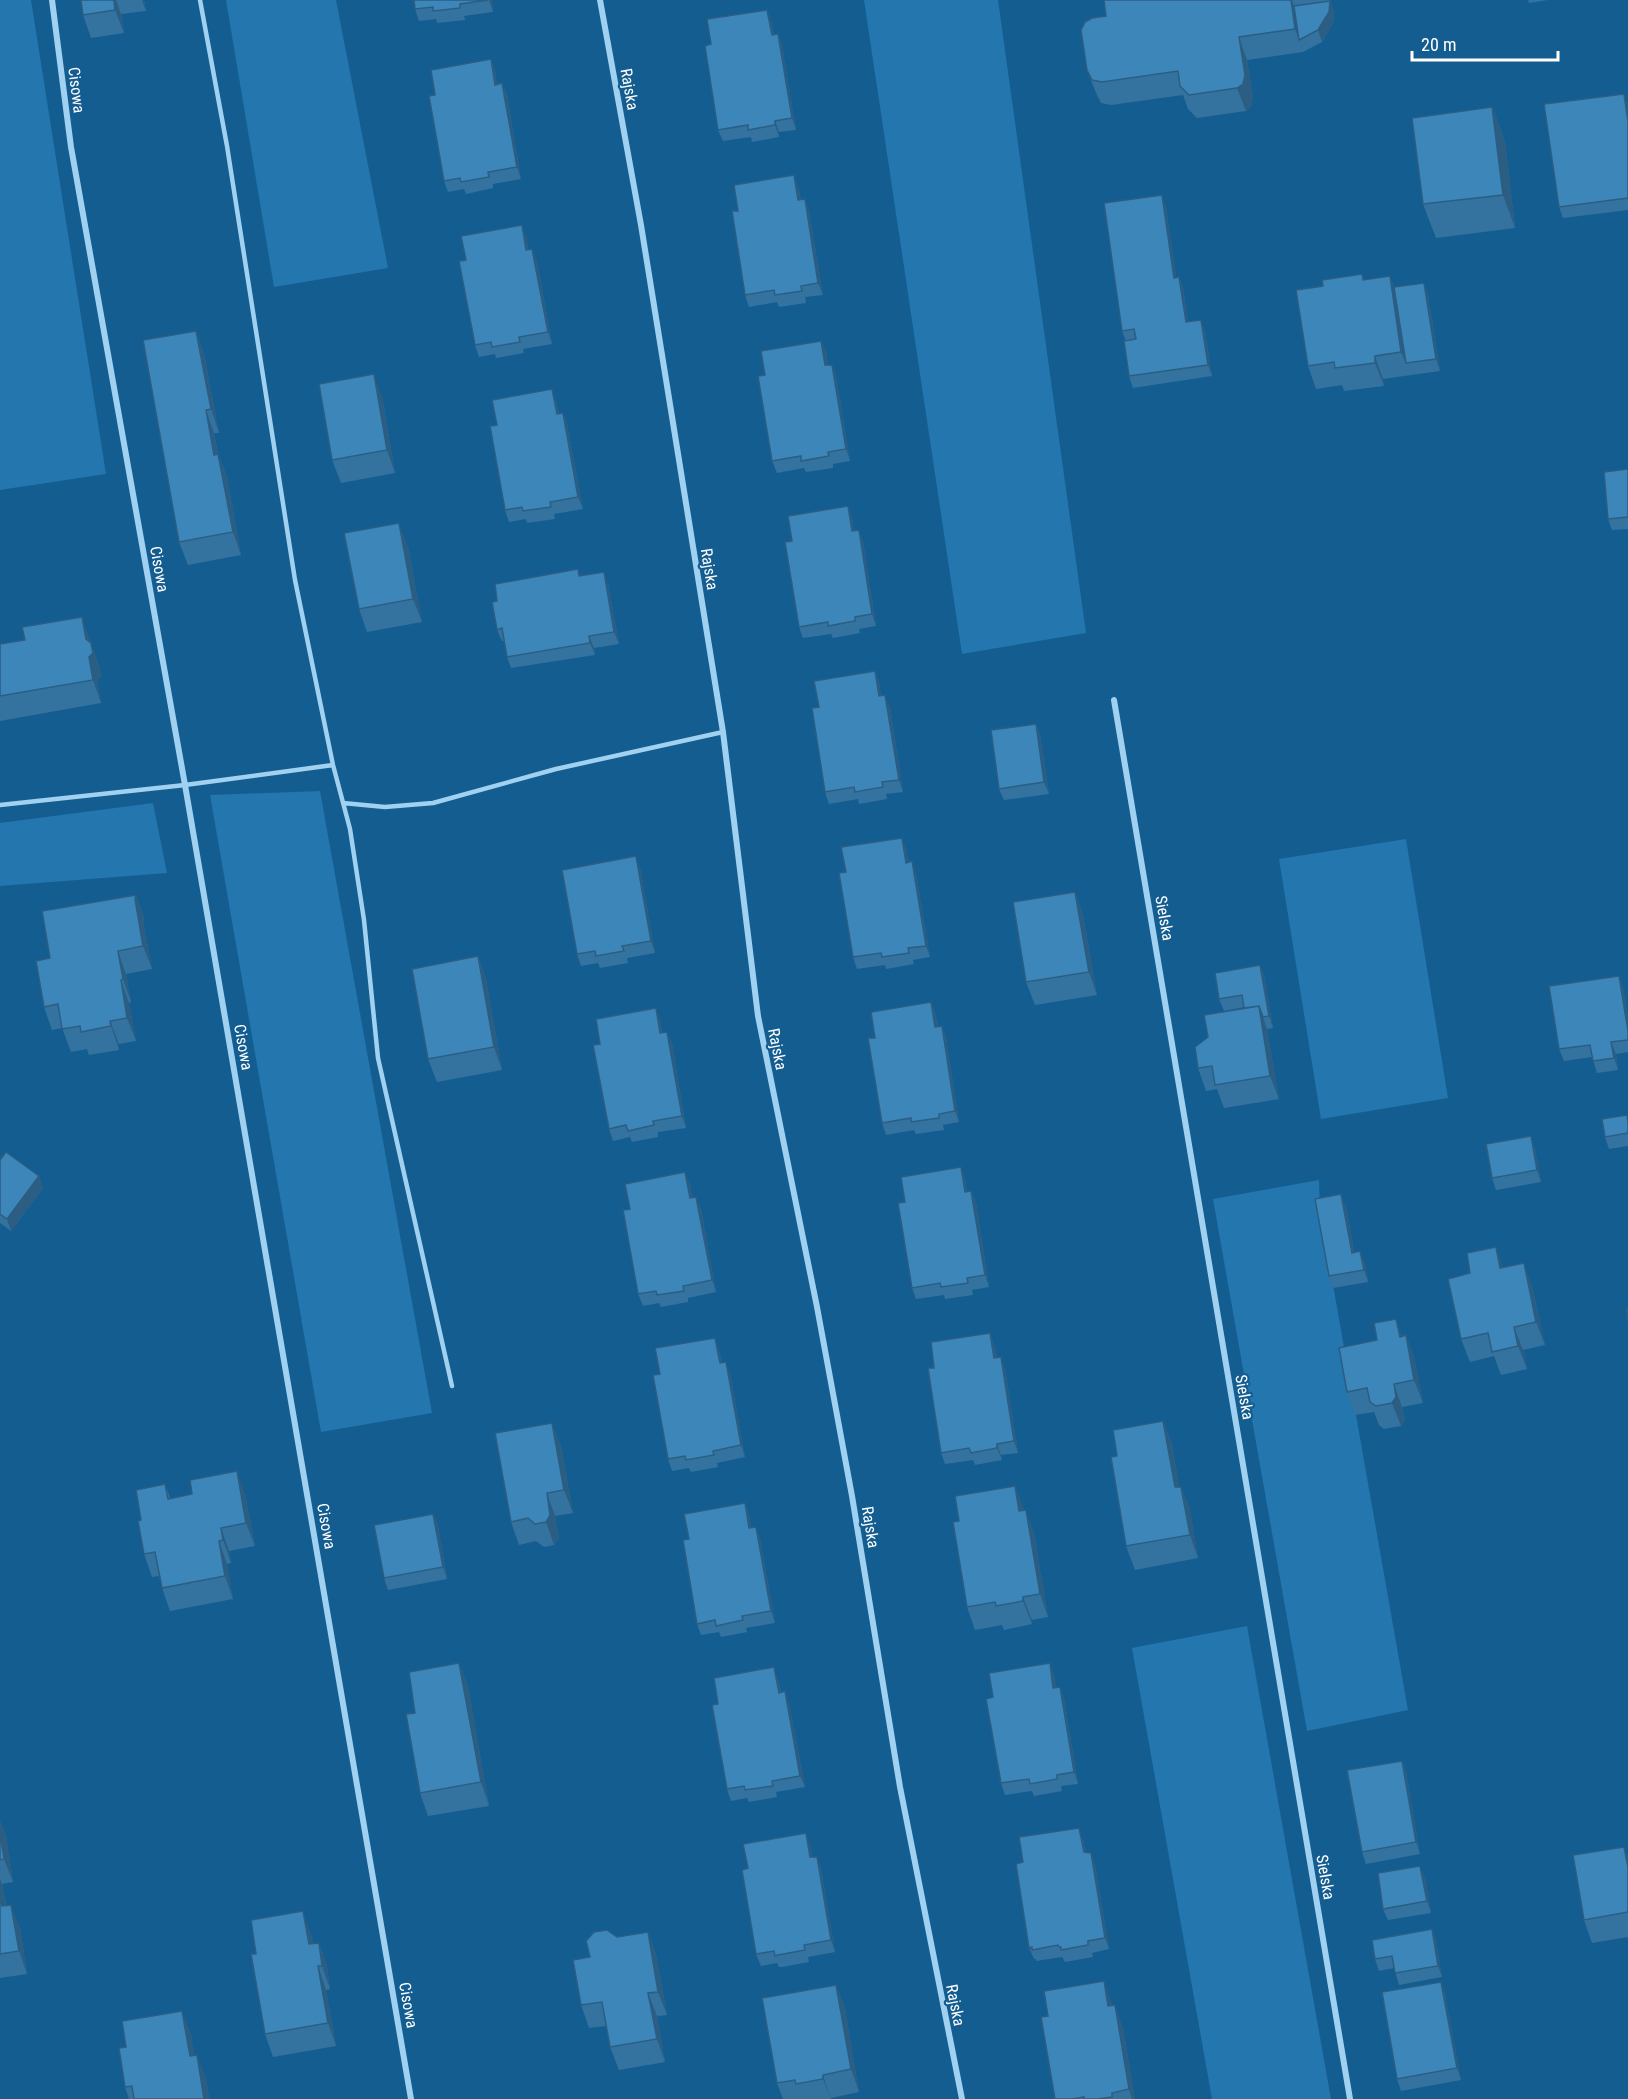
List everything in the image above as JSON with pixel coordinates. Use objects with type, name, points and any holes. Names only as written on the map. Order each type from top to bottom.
[{"type":"street","name":"Cisowa","points":[[52,0],[71,147],[185,785],[411,2099]]},
{"type":"street","name":"Rajska","points":[[600,0],[641,225],[723,732],[758,1016],[819,1319],[852,1496],[902,1798],[962,2099]]},
{"type":"street","name":"Sielska","points":[[1114,700],[1350,2099]]},
{"type":"lane","points":[[200,0],[228,158],[295,580],[333,765],[350,829],[364,920],[378,1058],[452,1386]]},
{"type":"lane","points":[[343,803],[385,807],[433,803],[556,769],[723,732]]},
{"type":"lane","points":[[0,805],[185,785],[333,765]]},
{"type":"shaded area","points":[[0,0],[31,0],[106,474],[0,490]]},
{"type":"shaded area","points":[[226,0],[336,0],[388,268],[274,287]]},
{"type":"shaded area","points":[[864,0],[998,0],[1086,633],[962,654]]},
{"type":"shaded area","points":[[320,791],[432,1413],[321,1432],[210,795]]},
{"type":"shaded area","points":[[153,803],[167,873],[0,886],[0,823]]},
{"type":"shaded area","points":[[1406,839],[1448,1098],[1321,1119],[1279,859]]},
{"type":"shaded area","points":[[1319,1180],[1320,1211],[1408,1710],[1307,1731],[1213,1199]]},
{"type":"shaded area","points":[[1247,1626],[1331,2099],[1212,2099],[1132,1648]]},
{"type":"building","points":[[81,0],[114,0],[115,10],[83,15]]},
{"type":"building","points":[[414,0],[488,0],[460,4],[460,8],[433,11],[433,7],[415,9]]},
{"type":"building","points":[[1104,0],[1291,0],[1295,29],[1239,37],[1245,75],[1243,84],[1237,88],[1189,95],[1180,86],[1178,71],[1102,82],[1092,80],[1087,70],[1081,30],[1085,22],[1092,18],[1106,16]]},
{"type":"building","points":[[1330,1],[1329,12],[1318,30],[1299,40],[1294,6]]},
{"type":"building","points":[[767,10],[772,35],[778,34],[792,118],[775,121],[775,125],[748,130],[748,125],[718,130],[705,46],[711,44],[707,19]]},
{"type":"building","points":[[491,59],[495,85],[502,83],[517,167],[488,172],[489,177],[461,182],[460,178],[444,181],[429,96],[435,95],[431,70]]},
{"type":"building","points":[[1624,94],[1628,122],[1628,198],[1559,207],[1544,104]]},
{"type":"building","points":[[1492,107],[1503,195],[1423,204],[1412,118]]},
{"type":"building","points":[[794,175],[798,200],[805,199],[818,283],[801,286],[802,291],[775,295],[774,290],[745,295],[732,211],[738,211],[734,185]]},
{"type":"building","points":[[1162,195],[1174,278],[1179,277],[1186,322],[1201,320],[1208,365],[1129,376],[1124,341],[1136,339],[1134,329],[1122,331],[1104,203]]},
{"type":"building","points":[[522,225],[526,250],[532,249],[548,332],[519,337],[520,342],[492,347],[491,342],[475,345],[459,261],[466,260],[461,236]]},
{"type":"building","points":[[1362,274],[1363,280],[1390,276],[1401,352],[1375,356],[1375,363],[1335,368],[1334,362],[1308,366],[1296,290],[1323,286],[1322,280]]},
{"type":"building","points":[[1424,283],[1436,359],[1406,363],[1394,287]]},
{"type":"building","points":[[196,331],[211,409],[206,410],[214,455],[218,454],[233,532],[179,542],[143,340]]},
{"type":"building","points":[[821,341],[825,365],[832,365],[846,449],[828,452],[829,456],[801,461],[801,456],[772,461],[758,376],[765,375],[761,351]]},
{"type":"building","points":[[374,374],[387,450],[332,460],[319,384]]},
{"type":"building","points":[[552,389],[557,414],[563,413],[578,497],[550,502],[551,507],[523,511],[522,507],[505,510],[490,426],[497,425],[492,400]]},
{"type":"building","points":[[1628,469],[1628,517],[1608,519],[1604,472]]},
{"type":"building","points":[[848,506],[852,531],[859,530],[872,614],[855,617],[855,621],[828,626],[828,622],[799,627],[785,542],[792,541],[788,516]]},
{"type":"building","points":[[399,523],[413,599],[359,609],[344,533]]},
{"type":"building","points":[[578,569],[579,576],[604,572],[614,632],[589,636],[590,643],[507,657],[502,628],[497,630],[492,602],[497,601],[495,584]]},
{"type":"building","points":[[82,617],[86,639],[91,643],[93,653],[89,657],[93,680],[0,696],[0,644],[25,640],[22,627]]},
{"type":"building","points":[[875,671],[879,696],[885,695],[899,780],[882,782],[883,787],[855,792],[854,787],[825,792],[812,708],[819,707],[814,681]]},
{"type":"building","points":[[1036,724],[1044,782],[999,789],[991,730]]},
{"type":"building","points":[[902,838],[906,863],[912,861],[926,946],[908,948],[909,953],[882,957],[881,953],[853,957],[839,873],[846,872],[841,847]]},
{"type":"building","points":[[636,856],[651,941],[622,946],[624,951],[596,956],[595,951],[577,954],[562,870]]},
{"type":"building","points":[[1075,892],[1089,972],[1026,982],[1013,902]]},
{"type":"building","points":[[136,895],[143,946],[118,951],[127,1018],[110,1021],[111,1026],[81,1032],[80,1026],[62,1029],[58,1004],[44,1007],[36,961],[50,958],[42,911]]},
{"type":"building","points":[[478,956],[494,1047],[428,1059],[412,969]]},
{"type":"building","points":[[1260,965],[1269,1016],[1263,1017],[1259,1006],[1244,1008],[1242,995],[1219,999],[1215,973]]},
{"type":"building","points":[[1619,976],[1628,1040],[1611,1042],[1614,1058],[1593,1061],[1590,1045],[1559,1049],[1549,986]]},
{"type":"building","points":[[931,1002],[935,1027],[942,1026],[955,1111],[939,1114],[939,1118],[911,1122],[911,1118],[882,1123],[868,1038],[875,1038],[871,1012]]},
{"type":"building","points":[[1259,1006],[1270,1076],[1215,1085],[1212,1066],[1198,1068],[1195,1047],[1208,1037],[1204,1015]]},
{"type":"building","points":[[656,1008],[660,1033],[667,1032],[682,1116],[653,1121],[654,1125],[628,1131],[626,1125],[609,1129],[593,1045],[600,1044],[596,1019]]},
{"type":"building","points":[[1627,1115],[1628,1133],[1605,1137],[1602,1119]]},
{"type":"building","points":[[1531,1136],[1537,1170],[1492,1178],[1486,1144]]},
{"type":"building","points":[[6,1152],[39,1176],[7,1219],[0,1214],[0,1160]]},
{"type":"building","points":[[961,1167],[965,1192],[971,1191],[985,1275],[967,1278],[968,1283],[941,1287],[940,1283],[912,1288],[898,1203],[905,1202],[901,1177]]},
{"type":"building","points":[[685,1172],[690,1198],[696,1197],[712,1280],[683,1286],[684,1291],[657,1295],[656,1291],[638,1294],[623,1210],[630,1209],[625,1184]]},
{"type":"building","points":[[1341,1194],[1352,1253],[1360,1251],[1364,1270],[1329,1276],[1315,1199]]},
{"type":"building","points":[[1496,1247],[1500,1268],[1524,1263],[1536,1322],[1514,1327],[1518,1346],[1492,1352],[1488,1333],[1461,1339],[1448,1279],[1470,1273],[1467,1253]]},
{"type":"building","points":[[1396,1319],[1400,1337],[1406,1335],[1414,1380],[1394,1384],[1396,1397],[1392,1403],[1376,1406],[1370,1402],[1367,1388],[1347,1392],[1339,1348],[1377,1340],[1374,1323]]},
{"type":"building","points":[[990,1333],[994,1358],[1001,1357],[1014,1441],[997,1444],[997,1448],[971,1453],[969,1448],[941,1453],[928,1368],[934,1368],[931,1342]]},
{"type":"building","points":[[715,1338],[720,1363],[726,1362],[741,1445],[713,1451],[714,1455],[686,1460],[685,1456],[668,1459],[653,1375],[660,1374],[655,1348]]},
{"type":"building","points":[[1163,1421],[1175,1487],[1181,1487],[1190,1535],[1126,1546],[1111,1457],[1117,1456],[1113,1430]]},
{"type":"building","points":[[552,1423],[564,1490],[547,1493],[550,1515],[546,1522],[535,1524],[528,1518],[511,1522],[495,1433]]},
{"type":"building","points":[[237,1471],[246,1523],[221,1528],[223,1540],[219,1541],[225,1576],[162,1588],[155,1552],[144,1554],[138,1521],[141,1520],[136,1490],[165,1484],[168,1499],[192,1494],[190,1480]]},
{"type":"building","points":[[1015,1486],[1019,1511],[1026,1510],[1040,1594],[1023,1597],[1023,1601],[996,1606],[995,1602],[967,1607],[953,1522],[959,1521],[955,1496]]},
{"type":"building","points":[[745,1503],[749,1528],[756,1527],[771,1611],[742,1616],[743,1620],[716,1626],[715,1620],[697,1624],[683,1540],[689,1539],[684,1514]]},
{"type":"building","points":[[433,1514],[443,1567],[384,1578],[374,1525]]},
{"type":"building","points":[[459,1663],[481,1782],[420,1793],[406,1714],[415,1713],[409,1672]]},
{"type":"building","points":[[1050,1663],[1053,1688],[1060,1687],[1074,1772],[1057,1775],[1057,1779],[1030,1784],[1029,1779],[1001,1783],[986,1699],[993,1697],[989,1673]]},
{"type":"building","points":[[774,1667],[779,1693],[785,1691],[800,1776],[772,1781],[773,1786],[745,1790],[744,1786],[727,1789],[712,1705],[718,1704],[714,1678]]},
{"type":"building","points":[[1402,1761],[1416,1842],[1362,1852],[1347,1770]]},
{"type":"building","points":[[1079,1828],[1084,1852],[1091,1853],[1105,1938],[1088,1941],[1088,1945],[1061,1950],[1058,1945],[1032,1950],[1032,1947],[1029,1948],[1016,1864],[1023,1862],[1019,1837]]},
{"type":"building","points":[[0,1832],[4,1859],[0,1860]]},
{"type":"building","points":[[806,1833],[810,1857],[817,1857],[831,1940],[804,1945],[805,1950],[775,1956],[774,1951],[756,1954],[742,1870],[748,1868],[743,1844]]},
{"type":"building","points":[[1624,1847],[1628,1867],[1628,1912],[1584,1920],[1573,1855]]},
{"type":"building","points":[[1420,1866],[1427,1901],[1383,1909],[1378,1873]]},
{"type":"building","points":[[0,1895],[2,1906],[11,1905],[19,1951],[0,1954]]},
{"type":"building","points":[[303,1911],[309,1944],[319,1943],[322,1966],[318,1966],[328,2023],[265,2034],[251,1954],[256,1954],[251,1920]]},
{"type":"building","points":[[1432,1929],[1438,1966],[1395,1973],[1392,1956],[1375,1959],[1372,1940]]},
{"type":"building","points":[[607,1930],[617,1937],[648,1932],[658,1992],[648,1993],[657,2039],[610,2047],[602,2002],[581,2005],[573,1960],[590,1957],[586,1941],[594,1932]]},
{"type":"building","points":[[1104,1981],[1108,2006],[1115,2005],[1129,2089],[1112,2093],[1112,2097],[1098,2099],[1084,2099],[1084,2097],[1055,2099],[1041,2017],[1048,2016],[1044,1991]]},
{"type":"building","points":[[1441,1982],[1457,2068],[1397,2079],[1382,1992]]},
{"type":"building","points":[[836,1985],[851,2069],[823,2075],[823,2079],[796,2084],[795,2080],[777,2083],[762,1998]]},
{"type":"building","points":[[182,2011],[190,2056],[197,2055],[204,2099],[134,2099],[132,2086],[125,2087],[119,2048],[126,2047],[122,2021]]}]
